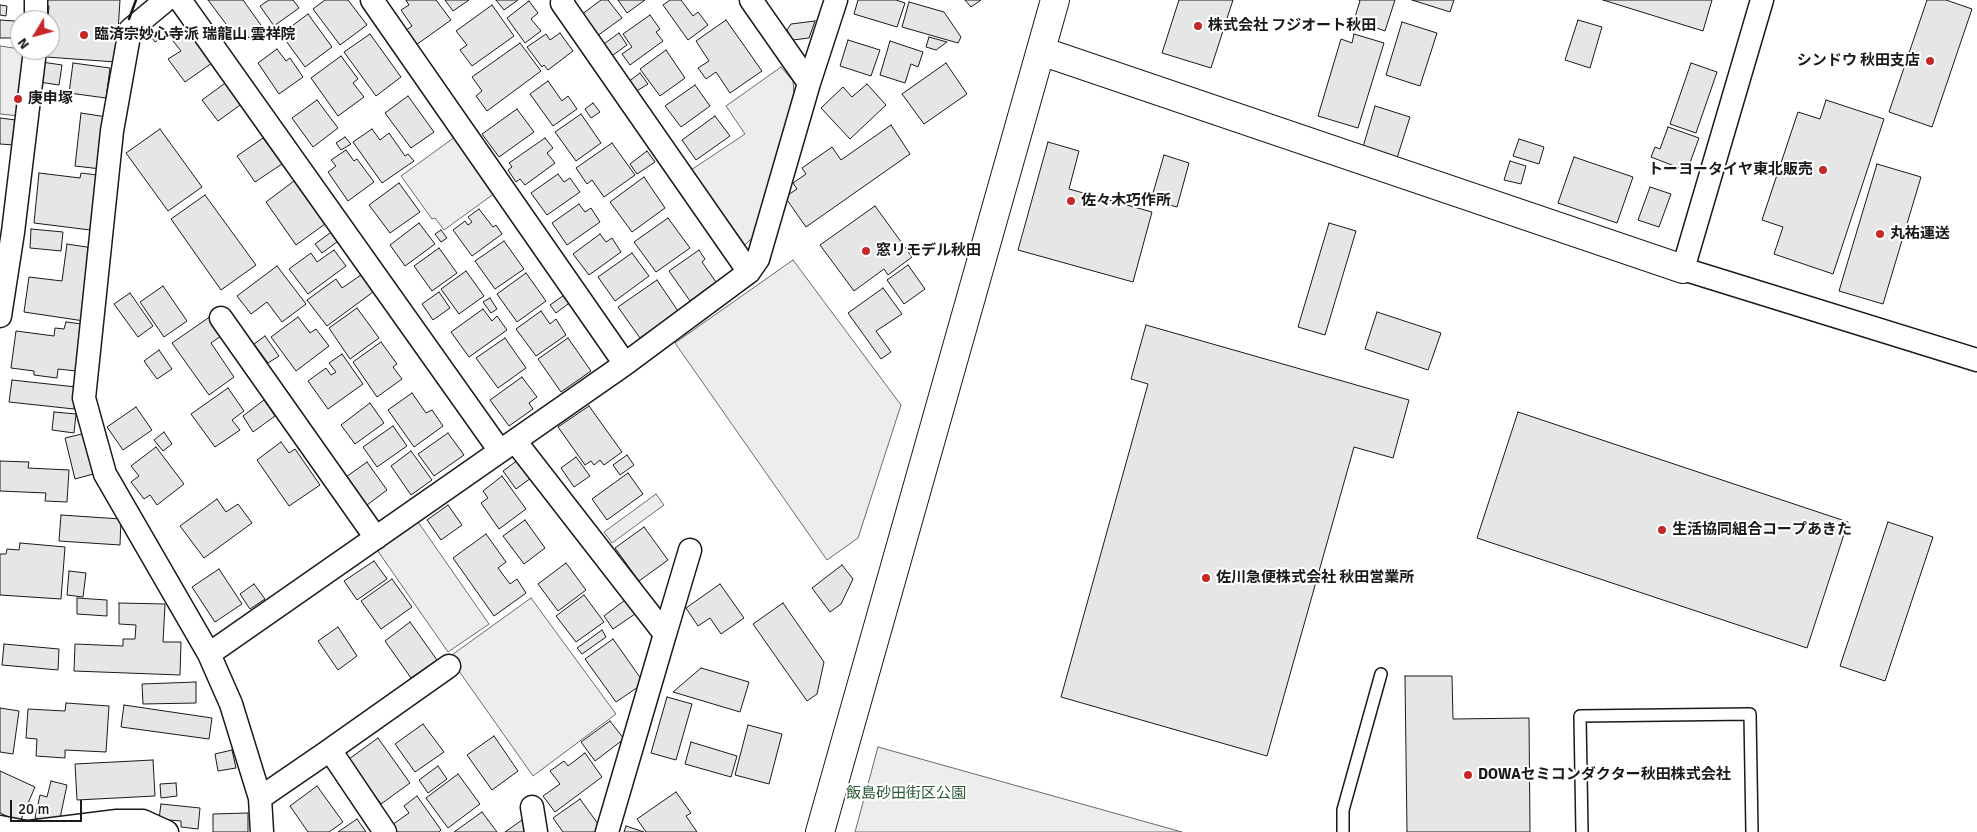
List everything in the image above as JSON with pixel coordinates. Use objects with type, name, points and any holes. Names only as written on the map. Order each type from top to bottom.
[{"type":"street","points":[[166,0],[130,30],[112,131],[84,398],[106,474],[209,654],[231,704],[260,798],[262,832]]},
{"type":"street","points":[[180,0],[508,446],[665,634]]},
{"type":"street","points":[[373,0],[625,364]]},
{"type":"street","points":[[563,0],[562,3],[749,272]]},
{"type":"street","points":[[750,0],[808,83]]},
{"type":"street","points":[[209,654],[625,364],[749,272],[758,259],[808,83],[836,0]]},
{"type":"street","points":[[820,832],[1055,0]]},
{"type":"street","points":[[1683,269],[1762,0]]},
{"type":"street","points":[[1041,51],[1683,269],[1977,360]]},
{"type":"street","points":[[0,316],[13,232],[34,60]]},
{"type":"street","points":[[221,318],[376,538]]},
{"type":"street","points":[[606,832],[690,550]]},
{"type":"street","points":[[260,798],[448,666]]},
{"type":"street","points":[[330,750],[385,832]]},
{"type":"street","points":[[532,807],[536,832]]},
{"type":"street","points":[[0,827],[28,832],[117,821],[143,821],[167,832]]},
{"type":"lane","points":[[1343,832],[1343,810],[1380,674]]},
{"type":"lane","points":[[1582,832],[1580,716],[1750,714],[1752,832]]},
{"type":"shaded area","points":[[0,46],[10,47],[10,60],[26,60],[20,116],[0,114]]},
{"type":"shaded area","points":[[781,67],[793,81],[794,93],[754,236],[745,245],[691,170],[745,134],[726,106]]},
{"type":"shaded area","points":[[455,137],[495,193],[444,230],[435,218],[432,219],[401,176]]},
{"type":"shaded area","points":[[793,260],[901,405],[858,538],[827,560],[675,343]]},
{"type":"shaded area","points":[[656,494],[664,505],[612,543],[604,532]]},
{"type":"shaded area","points":[[416,519],[489,624],[448,652],[375,547]]},
{"type":"shaded area","points":[[531,598],[616,714],[533,776],[449,657]]},
{"type":"shaded area","name":"飯島砂田街区公園","points":[[878,747],[1182,832],[855,832]]},
{"type":"building","name":"臨済宗妙心寺派 瑞龍山 雲祥院","points":[[45,0],[120,0],[116,62],[60,58],[60,10],[49,10],[49,6],[44,6]]},
{"type":"building","points":[[208,0],[243,0],[263,28],[249,38],[240,27],[232,32]]},
{"type":"building","points":[[269,0],[293,0],[299,8],[274,26],[260,6]]},
{"type":"building","points":[[325,0],[348,0],[367,25],[340,45],[313,9]]},
{"type":"building","points":[[406,0],[436,0],[451,20],[416,45],[405,31],[412,26],[401,10],[409,5]]},
{"type":"building","points":[[445,0],[469,0],[453,11]]},
{"type":"building","points":[[496,0],[518,0],[504,10]]},
{"type":"building","points":[[601,0],[608,0],[622,18],[597,36],[581,15]]},
{"type":"building","points":[[618,0],[645,0],[627,13]]},
{"type":"building","points":[[670,0],[681,0],[693,16],[698,12],[708,25],[688,40],[663,5]]},
{"type":"building","points":[[858,0],[896,0],[905,3],[897,27],[854,14]]},
{"type":"building","points":[[965,0],[981,0],[971,7]]},
{"type":"building","name":"株式会社 フジオート秋田","points":[[1179,0],[1233,0],[1211,68],[1162,53]]},
{"type":"building","points":[[1359,0],[1395,0],[1385,31],[1354,20]]},
{"type":"building","points":[[1412,0],[1454,0],[1450,12]]},
{"type":"building","points":[[1603,0],[1712,0],[1703,31]]},
{"type":"building","name":"シンドウ 秋田支店","points":[[1927,0],[1946,0],[1972,9],[1932,127],[1889,112]]},
{"type":"building","points":[[529,1],[538,13],[531,19],[541,31],[525,43],[507,18]]},
{"type":"building","points":[[909,2],[944,12],[961,37],[958,43],[902,27]]},
{"type":"building","points":[[0,5],[7,6],[6,16],[0,15]]},
{"type":"building","points":[[492,5],[514,36],[472,66],[460,50],[467,45],[456,31]]},
{"type":"building","points":[[308,14],[332,47],[305,67],[281,34]]},
{"type":"building","points":[[650,15],[660,29],[656,32],[663,41],[630,65],[622,54],[632,47],[623,34]]},
{"type":"building","points":[[0,20],[10,21],[10,38],[0,38]]},
{"type":"building","points":[[726,20],[762,71],[730,93],[716,72],[706,79],[698,68],[709,61],[696,41]]},
{"type":"building","points":[[1578,20],[1602,27],[1590,68],[1565,60]]},
{"type":"building","points":[[815,21],[809,38],[793,40],[787,30],[791,24]]},
{"type":"building","points":[[1402,22],[1437,33],[1420,86],[1386,75]]},
{"type":"building","points":[[152,27],[160,39],[155,42],[147,31]]},
{"type":"building","points":[[188,30],[212,63],[185,82],[168,59],[181,51],[173,41]]},
{"type":"building","points":[[560,33],[573,51],[548,70],[544,65],[542,67],[527,47],[546,34],[550,40]]},
{"type":"building","points":[[619,33],[627,45],[609,58],[601,46]]},
{"type":"building","points":[[370,34],[401,77],[376,96],[344,52]]},
{"type":"building","points":[[1354,34],[1384,43],[1358,128],[1318,116],[1341,39],[1352,43]]},
{"type":"building","points":[[929,37],[947,42],[936,50],[926,47]]},
{"type":"building","points":[[848,40],[880,50],[871,76],[840,66]]},
{"type":"building","points":[[890,41],[923,52],[918,67],[911,64],[905,83],[880,75]]},
{"type":"building","points":[[520,43],[541,71],[487,111],[476,96],[482,91],[472,77]]},
{"type":"building","points":[[277,49],[286,61],[290,58],[303,77],[279,94],[258,63]]},
{"type":"building","points":[[666,50],[685,78],[660,96],[640,69]]},
{"type":"building","points":[[341,56],[358,79],[353,83],[364,97],[338,116],[311,78]]},
{"type":"building","points":[[42,62],[62,65],[59,85],[39,82]]},
{"type":"building","points":[[73,63],[110,68],[106,98],[69,93]]},
{"type":"building","points":[[946,63],[967,94],[924,124],[902,94]]},
{"type":"building","points":[[1691,63],[1717,72],[1696,133],[1670,124]]},
{"type":"building","points":[[640,73],[648,84],[635,92],[628,82]]},
{"type":"building","points":[[228,81],[243,103],[218,121],[202,100]]},
{"type":"building","points":[[548,81],[562,101],[568,96],[577,109],[553,126],[530,94]]},
{"type":"building","points":[[867,84],[886,105],[850,139],[821,108],[843,87],[852,97]]},
{"type":"building","points":[[695,85],[710,106],[681,127],[665,106]]},
{"type":"building","points":[[408,96],[434,132],[411,148],[385,113]]},
{"type":"building","points":[[317,100],[338,128],[313,147],[292,118]]},
{"type":"building","name":"トーヨータイヤ東北販売","points":[[1826,100],[1884,119],[1833,274],[1774,254],[1783,227],[1762,220],[1798,112],[1820,119]]},
{"type":"building","points":[[593,103],[600,112],[591,118],[585,109]]},
{"type":"building","points":[[1375,106],[1410,117],[1397,158],[1363,147]]},
{"type":"building","points":[[517,109],[534,132],[499,157],[482,134]]},
{"type":"building","points":[[81,113],[107,117],[101,169],[75,166]]},
{"type":"building","points":[[581,114],[601,143],[576,161],[555,132]]},
{"type":"building","points":[[715,116],[730,136],[696,160],[682,140]]},
{"type":"building","points":[[0,118],[16,120],[14,145],[0,144]]},
{"type":"building","points":[[891,125],[910,154],[806,227],[785,197],[797,189],[793,183],[806,174],[802,168],[832,147],[841,160]]},
{"type":"building","points":[[1668,127],[1699,138],[1687,171],[1651,157],[1655,147],[1660,149]]},
{"type":"building","points":[[160,129],[202,187],[168,211],[126,153]]},
{"type":"building","points":[[372,129],[380,140],[389,133],[405,156],[408,154],[414,161],[382,183],[353,142]]},
{"type":"building","points":[[345,137],[351,144],[341,150],[336,143]]},
{"type":"building","points":[[263,138],[282,164],[255,182],[237,156]]},
{"type":"building","points":[[545,138],[553,148],[547,153],[555,163],[525,185],[520,179],[516,182],[508,170],[512,167],[509,163]]},
{"type":"building","points":[[1519,139],[1544,147],[1539,164],[1513,156]]},
{"type":"building","name":"佐々木巧作所","points":[[1048,142],[1079,151],[1069,189],[1152,212],[1133,282],[1018,250]]},
{"type":"building","points":[[612,143],[635,175],[604,197],[592,180],[587,184],[576,168]]},
{"type":"building","points":[[346,150],[354,161],[357,159],[374,182],[348,201],[328,172],[336,166],[331,160]]},
{"type":"building","points":[[647,151],[655,162],[637,174],[630,164]]},
{"type":"building","points":[[1164,155],[1189,163],[1177,207],[1151,200]]},
{"type":"building","points":[[1574,157],[1633,177],[1617,223],[1558,203]]},
{"type":"building","points":[[1510,161],[1526,166],[1521,184],[1504,180]]},
{"type":"building","name":"丸祐運送","points":[[1877,164],[1921,177],[1883,304],[1839,291]]},
{"type":"building","points":[[39,173],[80,178],[81,173],[97,175],[90,230],[34,223]]},
{"type":"building","points":[[558,174],[564,182],[570,178],[580,192],[547,215],[531,193]]},
{"type":"building","points":[[644,177],[665,208],[632,232],[610,202]]},
{"type":"building","points":[[294,181],[325,224],[296,245],[266,202]]},
{"type":"building","points":[[399,183],[420,212],[390,233],[369,205]]},
{"type":"building","points":[[1650,187],[1671,194],[1659,227],[1638,220]]},
{"type":"building","points":[[205,195],[256,265],[221,290],[171,219]]},
{"type":"building","points":[[579,204],[585,212],[591,208],[600,222],[567,245],[552,223]]},
{"type":"building","name":"窓リモデル秋田","points":[[875,206],[912,257],[888,275],[884,269],[854,291],[820,245]]},
{"type":"building","points":[[479,209],[493,227],[496,225],[502,234],[472,256],[453,230],[465,221],[468,225],[472,222],[468,217]]},
{"type":"building","points":[[668,218],[690,248],[656,272],[634,242]]},
{"type":"building","points":[[419,223],[435,244],[405,266],[390,245]]},
{"type":"building","points":[[1329,223],[1356,231],[1325,335],[1298,327]]},
{"type":"building","points":[[31,229],[63,232],[61,251],[30,248]]},
{"type":"building","points":[[334,230],[341,239],[322,253],[315,244]]},
{"type":"building","points":[[441,230],[447,238],[441,242],[435,234]]},
{"type":"building","points":[[600,234],[606,242],[612,238],[621,252],[589,275],[573,254]]},
{"type":"building","points":[[504,241],[524,269],[495,289],[475,261]]},
{"type":"building","points":[[67,244],[93,248],[84,321],[24,312],[29,277],[62,281]]},
{"type":"building","points":[[439,248],[457,273],[432,291],[414,266]]},
{"type":"building","points":[[334,250],[346,266],[308,294],[289,269],[311,253],[317,262]]},
{"type":"building","points":[[699,250],[705,259],[702,262],[716,282],[690,301],[669,271]]},
{"type":"building","points":[[632,253],[649,276],[615,301],[598,277]]},
{"type":"building","points":[[908,265],[925,289],[904,304],[887,280]]},
{"type":"building","points":[[277,266],[306,304],[282,322],[267,302],[251,314],[237,296]]},
{"type":"building","points":[[466,271],[484,296],[459,314],[441,289]]},
{"type":"building","points":[[526,273],[546,301],[517,322],[497,294]]},
{"type":"building","points":[[361,275],[373,292],[327,326],[307,300],[336,279],[342,288]]},
{"type":"building","points":[[657,280],[678,311],[640,338],[618,307]]},
{"type":"building","points":[[163,286],[187,321],[164,337],[140,302]]},
{"type":"building","points":[[883,288],[902,314],[876,331],[891,352],[881,359],[848,313]]},
{"type":"building","points":[[439,292],[450,308],[433,320],[422,304]]},
{"type":"building","points":[[130,293],[153,326],[138,337],[114,304]]},
{"type":"building","points":[[567,293],[572,301],[556,313],[550,305]]},
{"type":"building","points":[[490,298],[497,309],[491,313],[483,302]]},
{"type":"building","points":[[357,308],[379,338],[350,359],[329,328]]},
{"type":"building","points":[[483,309],[492,321],[497,316],[507,330],[469,357],[451,332]]},
{"type":"building","points":[[541,311],[550,324],[556,319],[566,335],[536,356],[516,329]]},
{"type":"building","points":[[1377,312],[1441,333],[1428,370],[1365,349]]},
{"type":"building","points":[[211,316],[224,334],[211,343],[234,377],[209,395],[172,343]]},
{"type":"building","points":[[298,317],[310,333],[316,329],[329,346],[296,371],[271,337]]},
{"type":"building","points":[[66,322],[82,324],[76,371],[58,369],[57,378],[34,375],[34,371],[11,368],[16,331],[54,336],[55,328],[64,329]]},
{"type":"building","name":"佐川急便株式会社 秋田営業所","points":[[1146,325],[1409,400],[1393,458],[1354,447],[1267,756],[1061,697],[1148,384],[1131,379]]},
{"type":"building","points":[[265,336],[279,356],[268,363],[254,344]]},
{"type":"building","points":[[505,338],[526,368],[498,388],[476,358]]},
{"type":"building","points":[[568,338],[591,371],[561,392],[538,359]]},
{"type":"building","points":[[381,342],[397,364],[393,367],[402,379],[377,397],[353,362]]},
{"type":"building","points":[[159,350],[172,369],[157,379],[144,361]]},
{"type":"building","points":[[342,354],[363,384],[328,409],[308,381],[326,368],[331,375],[336,372],[329,363]]},
{"type":"building","points":[[522,377],[537,397],[529,403],[533,409],[509,426],[490,400]]},
{"type":"building","points":[[12,380],[76,387],[74,409],[9,402]]},
{"type":"building","points":[[228,388],[244,411],[232,420],[240,430],[215,447],[191,414]]},
{"type":"building","points":[[412,393],[426,413],[432,410],[443,426],[414,447],[388,410]]},
{"type":"building","points":[[264,400],[275,416],[253,432],[243,416]]},
{"type":"building","points":[[370,403],[384,423],[355,444],[341,425]]},
{"type":"building","points":[[589,406],[622,452],[604,465],[600,460],[594,465],[591,461],[585,465],[558,427]]},
{"type":"building","points":[[136,407],[152,430],[123,450],[107,427]]},
{"type":"building","points":[[54,412],[76,414],[74,433],[52,430]]},
{"type":"building","name":"生活協同組合コープあきた","points":[[1518,412],[1848,522],[1807,648],[1477,538]]},
{"type":"building","points":[[393,426],[407,446],[377,467],[363,447]]},
{"type":"building","points":[[164,432],[172,444],[163,451],[154,440]]},
{"type":"building","points":[[86,433],[97,473],[75,479],[65,438]]},
{"type":"building","points":[[448,433],[464,455],[434,476],[418,454]]},
{"type":"building","points":[[281,442],[289,453],[295,449],[320,485],[289,506],[257,460]]},
{"type":"building","points":[[156,447],[184,484],[157,505],[150,495],[144,499],[131,482],[139,476],[131,466]]},
{"type":"building","points":[[411,451],[432,480],[411,495],[391,466]]},
{"type":"building","points":[[627,455],[634,465],[620,475],[613,465]]},
{"type":"building","points":[[576,457],[590,476],[574,487],[561,468]]},
{"type":"building","points":[[518,460],[531,478],[516,489],[503,471]]},
{"type":"building","points":[[0,461],[29,462],[28,468],[69,470],[67,502],[45,501],[46,493],[0,491]]},
{"type":"building","points":[[367,462],[387,490],[367,505],[346,477]]},
{"type":"building","points":[[628,473],[643,494],[607,520],[592,499]]},
{"type":"building","points":[[502,476],[526,509],[499,529],[481,503],[488,498],[483,491]]},
{"type":"building","points":[[217,499],[226,512],[238,504],[252,523],[204,558],[180,526]]},
{"type":"building","points":[[448,505],[462,525],[441,540],[427,520]]},
{"type":"building","points":[[61,515],[121,519],[120,545],[59,541]]},
{"type":"building","points":[[525,520],[545,548],[524,564],[503,536]]},
{"type":"building","points":[[1888,522],[1933,537],[1885,681],[1840,666]]},
{"type":"building","points":[[644,527],[668,560],[639,581],[615,548]]},
{"type":"building","points":[[486,534],[506,562],[498,568],[510,584],[517,579],[526,593],[494,616],[453,558]]},
{"type":"building","points":[[20,543],[65,547],[61,599],[0,595],[0,554],[6,554],[7,549],[19,550]]},
{"type":"building","points":[[374,561],[387,579],[357,600],[344,581]]},
{"type":"building","points":[[566,563],[586,590],[558,611],[538,584]]},
{"type":"building","points":[[842,565],[853,579],[841,604],[830,612],[812,588]]},
{"type":"building","points":[[219,569],[242,604],[215,622],[192,587]]},
{"type":"building","points":[[69,571],[86,573],[83,597],[67,595]]},
{"type":"building","points":[[392,579],[412,607],[381,629],[361,601]]},
{"type":"building","points":[[254,584],[265,599],[250,609],[240,594]]},
{"type":"building","points":[[720,584],[744,618],[721,634],[710,618],[698,626],[686,608]]},
{"type":"building","points":[[584,595],[604,622],[576,642],[556,616]]},
{"type":"building","points":[[77,598],[107,600],[107,616],[77,614]]},
{"type":"building","points":[[625,600],[635,614],[613,629],[604,616]]},
{"type":"building","points":[[119,603],[165,604],[163,642],[181,642],[180,675],[74,671],[75,644],[123,646],[123,639],[135,639],[136,625],[119,624]]},
{"type":"building","points":[[783,603],[824,662],[817,694],[807,701],[753,624]]},
{"type":"building","points":[[410,622],[437,660],[411,678],[385,641]]},
{"type":"building","points":[[338,627],[357,656],[338,670],[318,641]]},
{"type":"building","points":[[602,630],[606,637],[582,654],[577,648]]},
{"type":"building","points":[[613,639],[644,683],[616,702],[585,659]]},
{"type":"building","points":[[4,644],[59,649],[58,670],[2,665]]},
{"type":"building","points":[[701,668],[749,682],[740,712],[673,692]]},
{"type":"building","name":"DOWAセミコンダクター秋田株式会社","points":[[1405,676],[1452,676],[1453,719],[1529,718],[1530,832],[1407,832]]},
{"type":"building","points":[[196,682],[196,703],[143,704],[142,684]]},
{"type":"building","points":[[667,697],[692,704],[676,760],[651,753]]},
{"type":"building","points":[[66,703],[109,706],[106,752],[65,750],[65,758],[36,756],[37,739],[26,738],[28,709],[65,711]]},
{"type":"building","points":[[124,705],[212,718],[209,739],[121,727]]},
{"type":"building","points":[[0,708],[19,711],[13,754],[0,752]]},
{"type":"building","points":[[610,721],[624,739],[595,761],[581,742]]},
{"type":"building","points":[[423,724],[444,752],[415,772],[395,744]]},
{"type":"building","points":[[748,725],[782,734],[769,784],[735,775]]},
{"type":"building","points":[[494,736],[518,771],[492,790],[467,755]]},
{"type":"building","points":[[378,738],[410,783],[381,804],[349,759]]},
{"type":"building","points":[[691,742],[737,756],[731,777],[685,764]]},
{"type":"building","points":[[232,750],[236,768],[218,771],[215,754]]},
{"type":"building","points":[[585,753],[602,777],[555,812],[543,796],[560,784],[550,771],[564,761],[568,766]]},
{"type":"building","points":[[153,760],[155,796],[77,800],[75,764]]},
{"type":"building","points":[[438,766],[447,779],[428,793],[419,780]]},
{"type":"building","points":[[0,771],[35,787],[20,822],[0,813]]},
{"type":"building","points":[[458,774],[480,804],[448,828],[426,798]]},
{"type":"building","points":[[51,781],[67,785],[59,823],[35,818],[40,795],[47,797]]},
{"type":"building","points":[[176,783],[177,796],[161,798],[160,784]]},
{"type":"building","points":[[317,786],[343,822],[329,832],[308,832],[290,806]]},
{"type":"building","points":[[676,792],[691,813],[686,816],[697,832],[646,832],[637,819]]},
{"type":"building","points":[[417,796],[441,830],[439,832],[397,832],[392,825],[409,813],[404,806]]},
{"type":"building","points":[[580,799],[601,828],[595,832],[563,832],[553,818]]},
{"type":"building","points":[[161,804],[200,808],[198,829],[181,827],[181,821],[159,819]]},
{"type":"building","points":[[482,812],[497,832],[454,832]]},
{"type":"building","points":[[248,813],[248,832],[213,832],[213,814]]},
{"type":"building","points":[[357,819],[366,832],[338,832]]},
{"type":"building","points":[[522,820],[530,832],[505,832]]},
{"type":"building","points":[[626,826],[644,832],[624,832]]},
{"type":"wall","points":[[129,19],[136,0]]},
{"type":"place","name":"株式会社 フジオート秋田","points":[[1198,26]]},
{"type":"place","name":"臨済宗妙心寺派 瑞龍山 雲祥院","points":[[84,35]]},
{"type":"place","name":"シンドウ 秋田支店","points":[[1930,61]]},
{"type":"place","name":"庚申塚","points":[[18,99]]},
{"type":"place","name":"トーヨータイヤ東北販売","points":[[1823,170]]},
{"type":"place","name":"佐々木巧作所","points":[[1071,201]]},
{"type":"place","name":"丸祐運送","points":[[1880,234]]},
{"type":"place","name":"窓リモデル秋田","points":[[866,251]]},
{"type":"place","name":"生活協同組合コープあきた","points":[[1662,530]]},
{"type":"place","name":"佐川急便株式会社 秋田営業所","points":[[1206,578]]},
{"type":"place","name":"DOWAセミコンダクター秋田株式会社","points":[[1468,775]]}]
